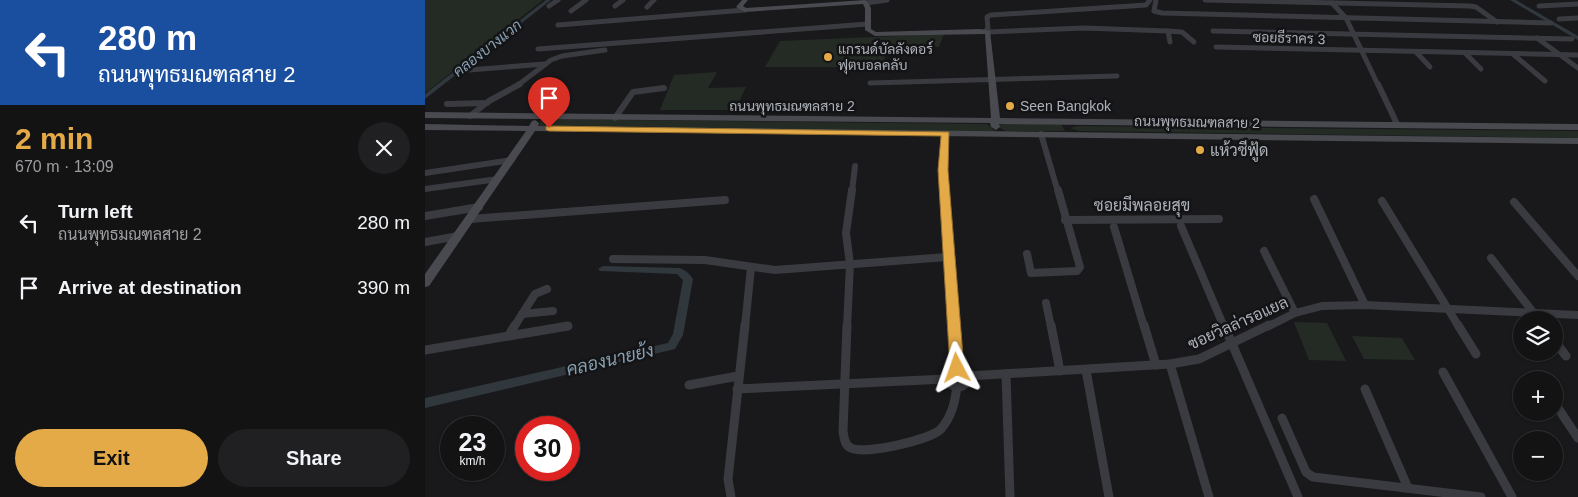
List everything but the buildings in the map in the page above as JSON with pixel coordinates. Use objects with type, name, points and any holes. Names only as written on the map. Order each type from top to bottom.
[{"type":"main road","points":[[745,0],[739,7],[745,10],[866,3],[869,32],[875,34],[987,32],[993,80],[996,121],[994,125],[1011,134]]},
{"type":"main road","name":"ถนนพุทธมณฑลสาย 2","points":[[427,115],[1578,127]]},
{"type":"main road","points":[[457,127],[479,118],[472,116]]},
{"type":"main road","points":[[427,278],[533,128],[534,121],[526,117]]},
{"type":"main road","points":[[1075,121],[1067,126],[1076,134]]},
{"type":"main road","name":"ถนนพุทธมณฑลสาย 2","points":[[425,127],[1578,141]]},
{"type":"street","points":[[549,6],[558,0]]},
{"type":"street","points":[[571,11],[587,0]]},
{"type":"street","points":[[615,6],[623,0]]},
{"type":"street","points":[[647,7],[655,0]]},
{"type":"street","points":[[866,3],[887,0]]},
{"type":"street","points":[[1149,0],[1145,5],[991,16],[987,18],[987,32],[1084,28],[1168,31],[1182,32],[1194,42]]},
{"type":"street","points":[[1156,0],[1154,11],[1156,12],[1551,23]]},
{"type":"street","points":[[1205,0],[1470,6],[1487,14],[1497,22]]},
{"type":"street","points":[[1332,3],[1346,18],[1397,124]]},
{"type":"street","points":[[1539,6],[1578,4]]},
{"type":"street","points":[[558,25],[745,10]]},
{"type":"street","points":[[1559,19],[1578,18]]},
{"type":"street","points":[[803,29],[805,21]]},
{"type":"street","points":[[538,49],[867,24]]},
{"type":"street","points":[[1168,31],[1170,42]]},
{"type":"street","points":[[1213,31],[1572,39]]},
{"type":"street","points":[[1537,38],[1578,68]]},
{"type":"street","name":"ซอยธีราคร 3","points":[[1217,47],[1578,56]]},
{"type":"street","points":[[472,116],[487,103],[518,85],[544,64],[562,56],[605,50]]},
{"type":"street","points":[[1417,52],[1430,68]]},
{"type":"street","points":[[1465,53],[1481,69]]},
{"type":"street","points":[[1514,55],[1545,81]]},
{"type":"street","points":[[469,70],[492,66],[544,64]]},
{"type":"street","points":[[870,84],[1117,76]]},
{"type":"street","points":[[615,118],[633,92],[664,88]]},
{"type":"street","points":[[447,104],[487,103]]},
{"type":"street","points":[[946,134],[943,170],[947,257],[957,368]]},
{"type":"street","points":[[1027,254],[1031,273],[1079,269],[1080,265],[1065,220],[1041,134]]},
{"type":"street","points":[[425,173],[511,160]]},
{"type":"street","points":[[855,166],[846,233],[850,264],[845,383],[845,442],[851,448],[871,450],[921,439],[940,430],[955,406],[957,386]]},
{"type":"street","points":[[425,189],[498,179]]},
{"type":"street","points":[[1314,198],[1365,305]]},
{"type":"street","points":[[470,219],[725,200]]},
{"type":"street","points":[[1382,201],[1476,354]]},
{"type":"street","points":[[1514,202],[1578,276]]},
{"type":"street","points":[[425,216],[479,207]]},
{"type":"street","name":"ซอยมีพลอยสุข","points":[[1065,220],[1219,219]]},
{"type":"street","points":[[1181,226],[1231,345],[1299,497]]},
{"type":"street","points":[[1114,227],[1157,366]]},
{"type":"street","points":[[425,242],[458,236]]},
{"type":"street","points":[[1264,251],[1295,312]]},
{"type":"street","points":[[613,259],[705,260],[775,270],[947,257]]},
{"type":"street","points":[[1491,258],[1532,311]]},
{"type":"street","points":[[731,497],[728,479],[751,267]]},
{"type":"street","points":[[509,335],[535,294],[547,289]]},
{"type":"street","points":[[1046,303],[1060,371]]},
{"type":"street","name":"ซอยวิลล่ารอแยล","points":[[969,376],[1157,366],[1199,360],[1295,312],[1322,306],[1365,305],[1448,308],[1513,314]]},
{"type":"street","points":[[523,314],[553,311]]},
{"type":"street","name":"ซอยวิลล่ารอแยล","points":[[1563,315],[1578,315]]},
{"type":"street","points":[[425,350],[568,326]]},
{"type":"street","points":[[1563,352],[1566,356]]},
{"type":"street","points":[[1170,364],[1209,497]]},
{"type":"street","points":[[957,368],[964,369],[969,376],[967,382],[957,386],[949,383],[947,379],[950,370],[957,368]]},
{"type":"street","points":[[1086,370],[1109,497]]},
{"type":"street","points":[[1443,372],[1512,497]]},
{"type":"street","points":[[1006,374],[1010,497]]},
{"type":"street","points":[[689,385],[738,376]]},
{"type":"street","points":[[737,390],[947,379]]},
{"type":"street","points":[[1365,389],[1408,488]]},
{"type":"street","points":[[1563,416],[1578,438]]},
{"type":"street","points":[[1282,418],[1306,472],[1310,475],[1481,497]]},
{"type":"shaded area","points":[[425,0],[543,0],[425,93]]},
{"type":"shaded area","name":"แกรนด์บัลลังดอร์ ฟุตบอลคลับ","points":[[944,34],[939,47],[889,45],[882,67],[765,67],[780,41]]},
{"type":"shaded area","points":[[717,72],[708,88],[746,87],[735,110],[660,110],[674,75]]},
{"type":"shaded area","points":[[541,119],[987,124],[996,132],[539,126]]},
{"type":"shaded area","points":[[1004,123],[1061,124],[1065,131],[1006,131],[998,127]]},
{"type":"shaded area","points":[[1077,126],[1578,131],[1578,138],[1079,131],[1070,128]]},
{"type":"shaded area","points":[[1294,322],[1327,323],[1346,361],[1309,360]]},
{"type":"shaded area","points":[[1352,336],[1402,338],[1415,360],[1364,359]]},
{"type":"waterway","name":"คลองบางแวก","points":[[425,97],[549,0]]},
{"type":"waterway","points":[[1512,0],[1578,38]]},
{"type":"waterway","name":"คลองนายย้ง","points":[[425,403],[671,346],[678,335],[688,279],[679,271],[603,269]]},
{"type":"place","name":"แกรนด์บัลลังดอร์ ฟุตบอลคลับ","points":[[828,57]]},
{"type":"place","name":"Seen Bangkok","points":[[1010,106]]},
{"type":"place","name":"แห้วซีฟู้ด","points":[[1200,150]]},
{"type":"route","points":[[549,128],[946,134],[943,170],[947,257],[957,368]]}]
